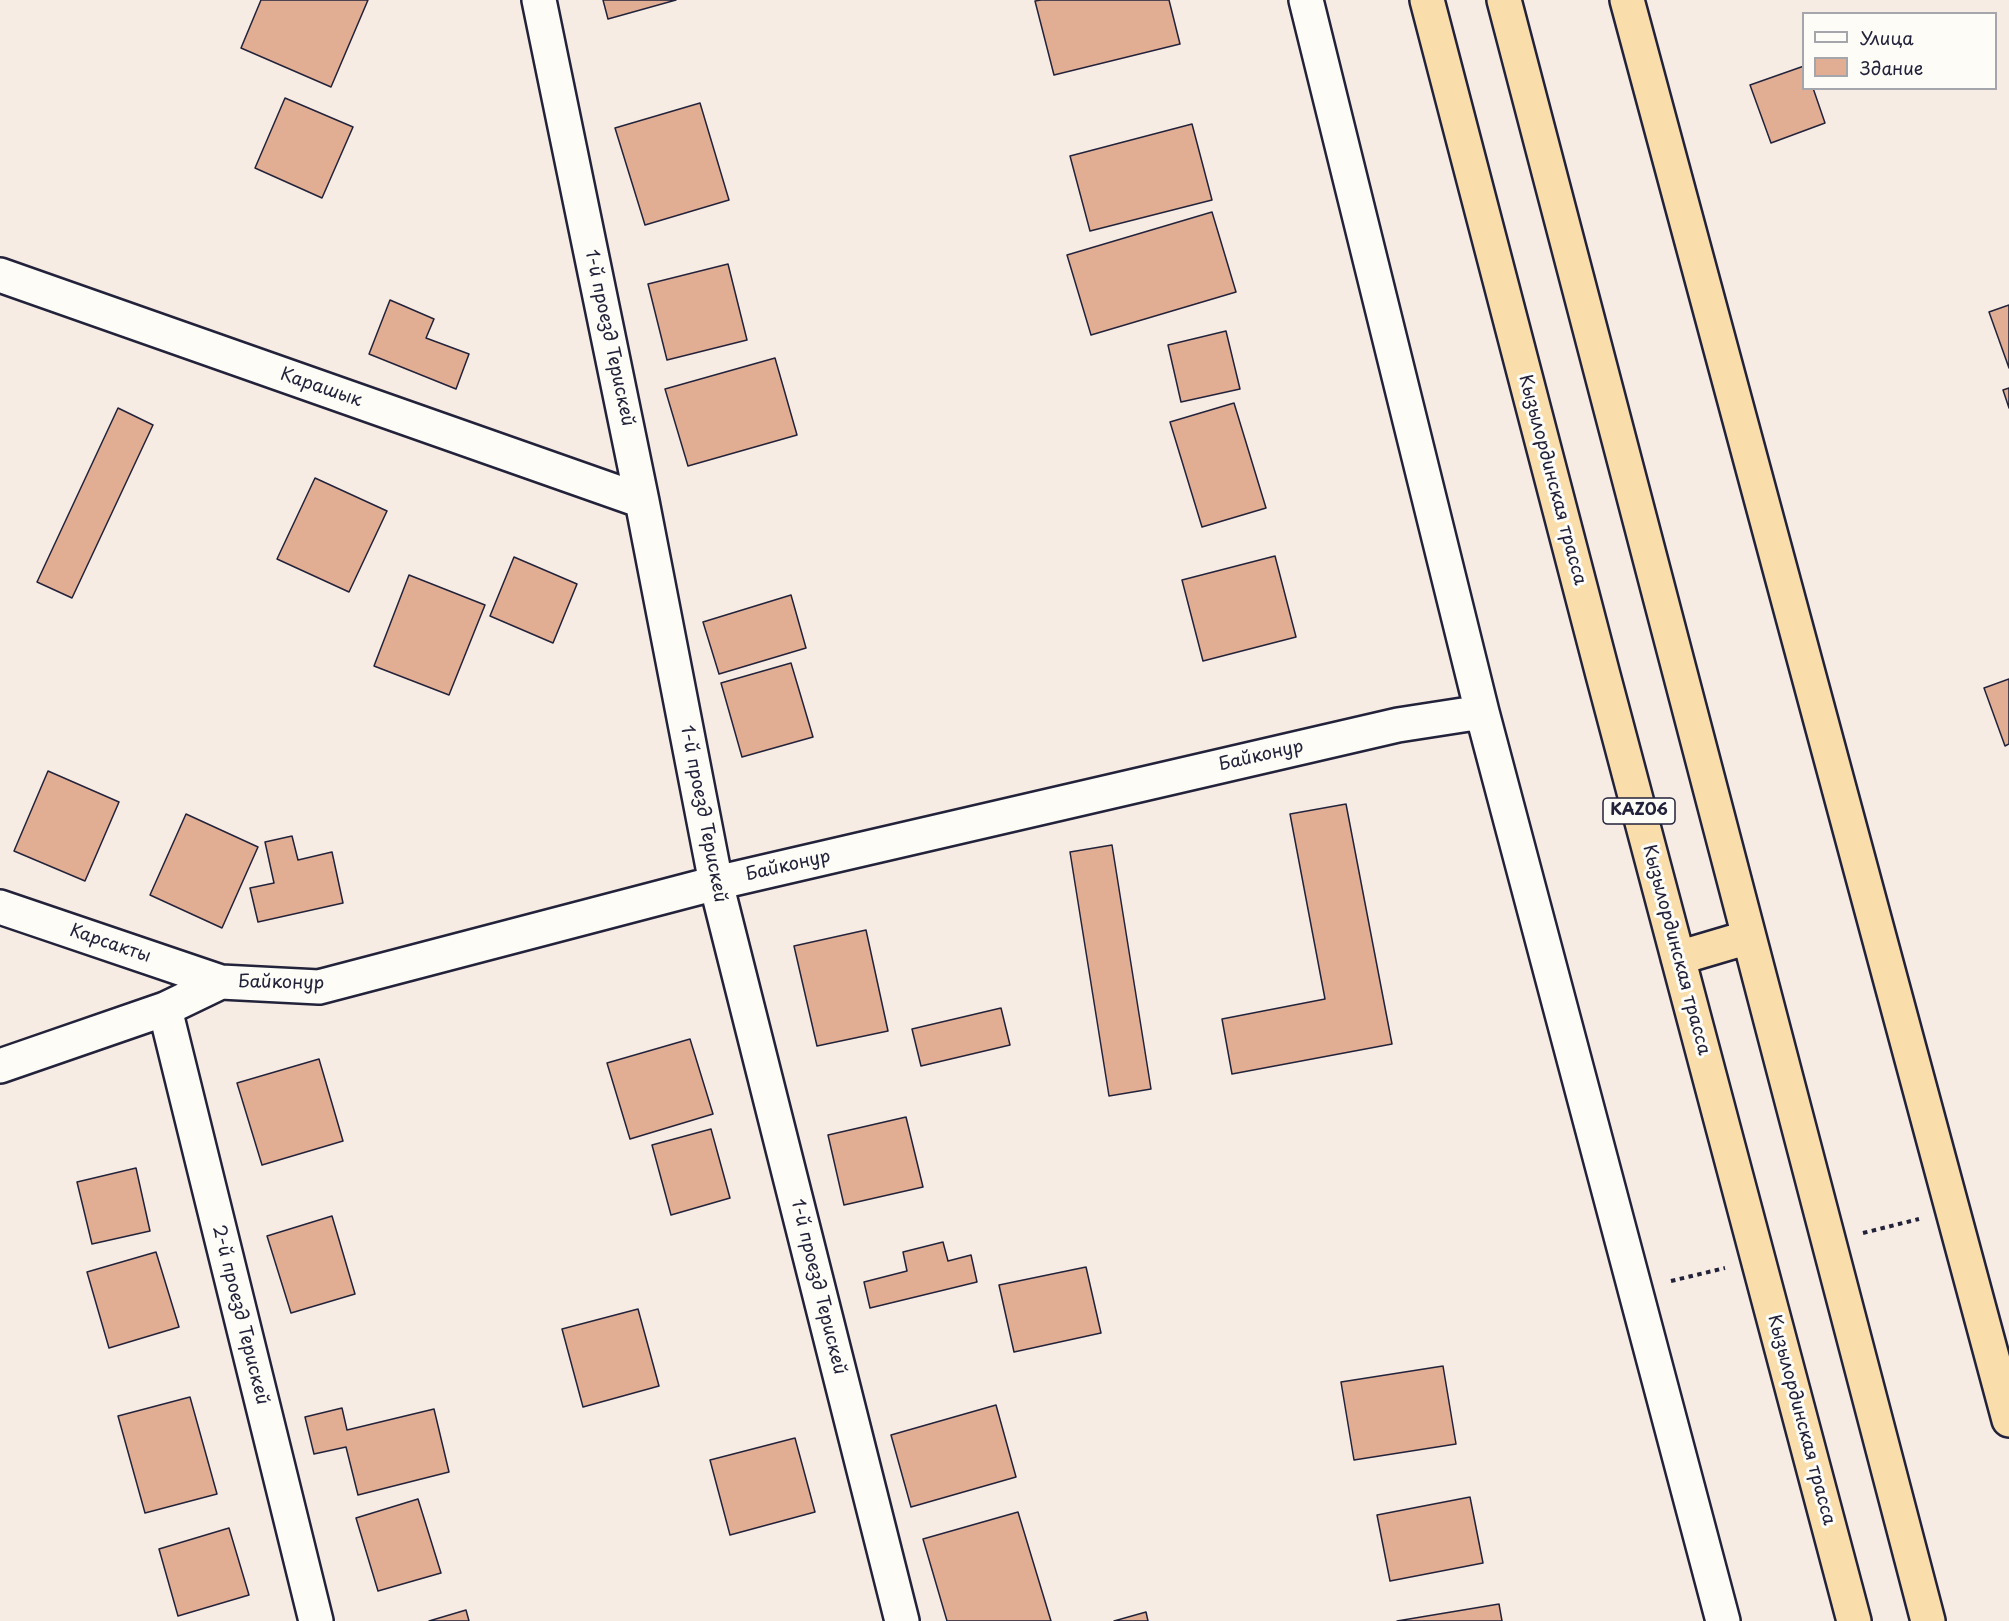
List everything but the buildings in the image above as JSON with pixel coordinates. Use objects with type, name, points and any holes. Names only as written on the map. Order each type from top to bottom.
[{"type":"highway","name":"Кызылординская трасса","points":[[1427,0],[1854,1621]]},
{"type":"highway","points":[[1504,0],[1928,1621]]},
{"type":"highway","points":[[1627,0],[2009,1420]]},
{"type":"highway","points":[[1678,958],[1749,937]]},
{"type":"street","name":"1-й проезд Терискей","points":[[539,0],[642,501],[716,883],[902,1621]]},
{"type":"street","points":[[1306,0],[1482,712],[1723,1621]]},
{"type":"street","name":"Карашык","points":[[0,275],[642,501]]},
{"type":"street","name":"Байконур","points":[[0,1066],[165,1009],[221,982],[320,987],[716,883],[1398,724],[1482,712]]},
{"type":"street","name":"Карсакты","points":[[0,907],[221,982]]},
{"type":"street","name":"2-й проезд Терискей","points":[[165,1009],[316,1621]]}]
